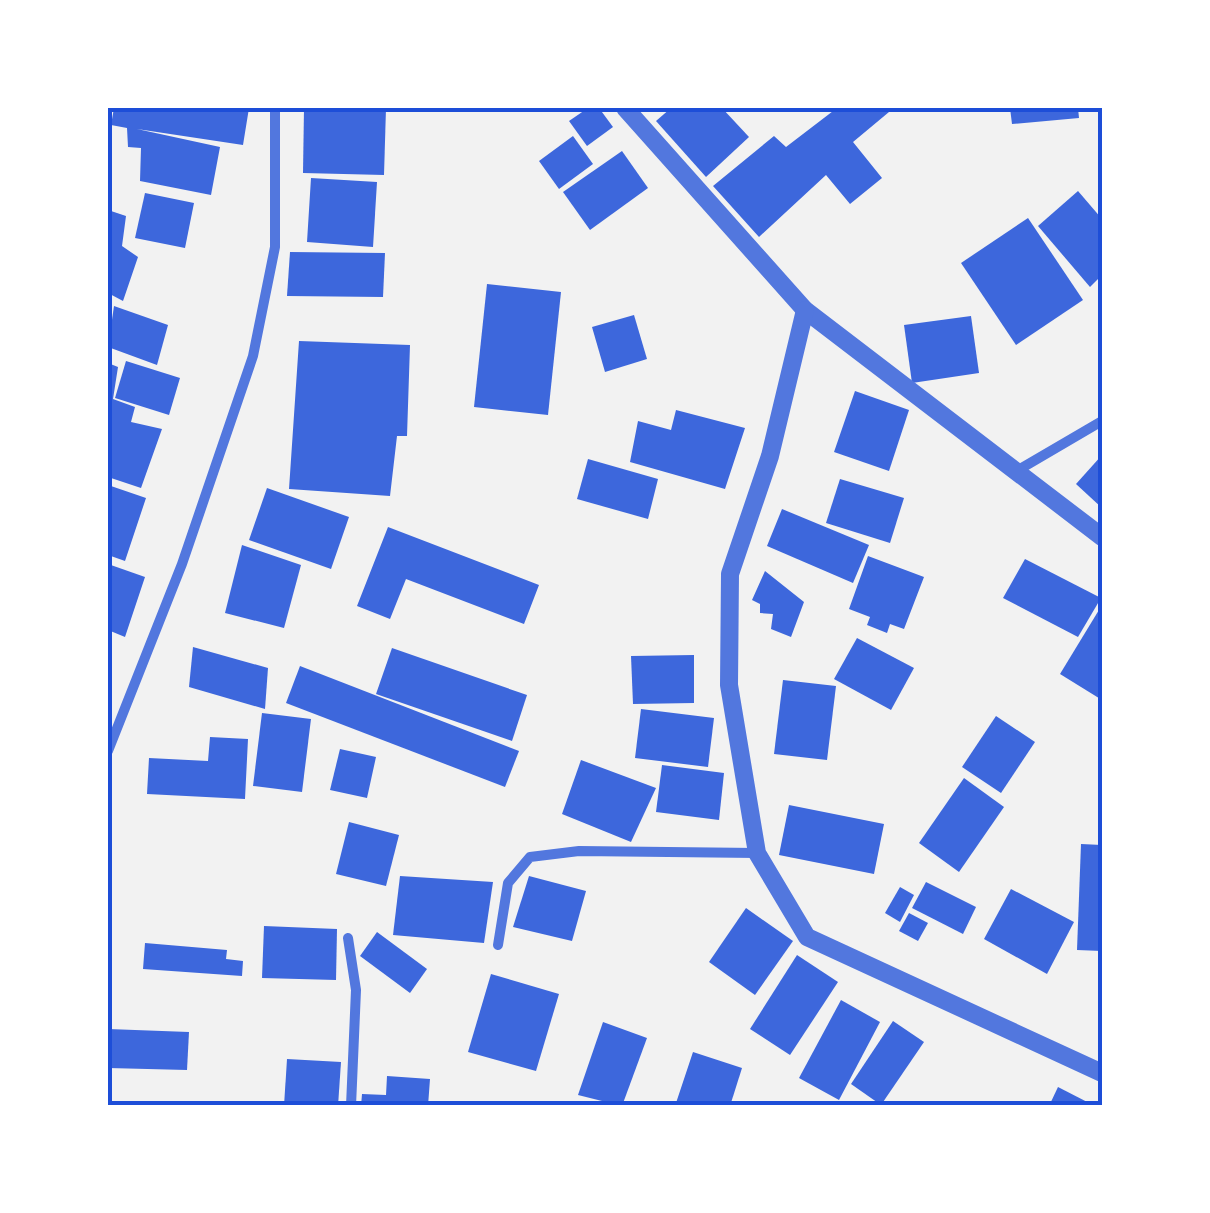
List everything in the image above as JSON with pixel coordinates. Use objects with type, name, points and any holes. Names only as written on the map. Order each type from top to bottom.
[{"type":"street","points":[[108,751],[182,564],[253,356],[275,247],[275,108]]},
{"type":"street","points":[[625,108],[806,310],[1102,537]]},
{"type":"street","points":[[806,310],[770,456],[730,574],[728,685],[757,853],[807,936],[1102,1073]]},
{"type":"street","points":[[1014,473],[1102,421]]},
{"type":"street","points":[[498,946],[508,884],[530,857],[579,851],[757,853]]},
{"type":"street","points":[[348,938],[356,990],[351,1106]]},
{"type":"building","points":[[114,108],[249,108],[243,145],[137,129],[220,147],[211,195],[140,181],[141,148],[128,147],[127,128],[111,125]]},
{"type":"building","points":[[304,108],[386,108],[384,175],[303,173]]},
{"type":"building","points":[[588,108],[599,108],[613,127],[587,146],[569,121]]},
{"type":"building","points":[[671,108],[722,108],[749,137],[706,177],[656,121]]},
{"type":"building","points":[[837,108],[885,108],[889,112],[853,142],[882,178],[850,204],[826,175],[759,237],[713,186],[774,136],[786,147]]},
{"type":"building","points":[[1010,108],[1078,108],[1079,118],[1012,124]]},
{"type":"building","points":[[573,136],[593,164],[559,189],[539,161]]},
{"type":"building","points":[[622,151],[648,188],[590,230],[563,192]]},
{"type":"building","points":[[311,178],[377,182],[373,247],[307,242]]},
{"type":"building","points":[[1078,191],[1102,219],[1102,275],[1090,287],[1038,226]]},
{"type":"building","points":[[145,193],[194,203],[185,248],[135,238]]},
{"type":"building","points":[[108,210],[126,216],[122,246],[138,257],[123,301],[108,293]]},
{"type":"building","points":[[1028,218],[1083,300],[1016,345],[961,263]]},
{"type":"building","points":[[290,252],[385,253],[383,297],[287,296]]},
{"type":"building","points":[[487,284],[561,292],[548,415],[474,407]]},
{"type":"building","points":[[114,306],[168,325],[157,365],[108,347]]},
{"type":"building","points":[[634,315],[647,359],[605,372],[592,327]]},
{"type":"building","points":[[971,316],[979,373],[912,383],[904,325]]},
{"type":"building","points":[[299,341],[410,345],[407,436],[397,436],[390,496],[289,489]]},
{"type":"building","points":[[126,361],[180,378],[169,415],[115,398]]},
{"type":"building","points":[[108,363],[118,367],[113,399],[135,407],[131,422],[162,429],[141,488],[108,477]]},
{"type":"building","points":[[855,391],[909,410],[889,471],[834,452]]},
{"type":"building","points":[[676,410],[745,428],[725,489],[630,462],[638,421],[671,430]]},
{"type":"building","points":[[1102,455],[1102,508],[1076,484]]},
{"type":"building","points":[[588,459],[658,479],[648,519],[577,499]]},
{"type":"building","points":[[840,479],[904,498],[890,543],[826,523]]},
{"type":"building","points":[[108,485],[146,498],[125,561],[108,555]]},
{"type":"building","points":[[267,488],[349,517],[331,569],[249,540]]},
{"type":"building","points":[[782,509],[869,545],[853,583],[767,546]]},
{"type":"building","points":[[388,527],[539,585],[524,624],[406,579],[390,619],[357,606]]},
{"type":"building","points":[[242,545],[301,565],[284,628],[225,613]]},
{"type":"building","points":[[868,556],[924,577],[904,629],[890,624],[887,633],[867,625],[870,617],[849,609]]},
{"type":"building","points":[[1025,559],[1101,598],[1078,637],[1003,598]]},
{"type":"building","points":[[108,564],[145,577],[125,637],[108,630]]},
{"type":"building","points":[[765,571],[804,602],[791,637],[771,629],[773,614],[760,613],[760,604],[752,600]]},
{"type":"building","points":[[1102,605],[1102,700],[1060,674]]},
{"type":"building","points":[[857,638],[914,668],[891,710],[834,679]]},
{"type":"building","points":[[193,647],[268,668],[265,709],[189,687]]},
{"type":"building","points":[[392,648],[527,695],[512,741],[376,694]]},
{"type":"building","points":[[694,655],[694,703],[633,704],[631,656]]},
{"type":"building","points":[[300,666],[519,751],[505,787],[286,703]]},
{"type":"building","points":[[783,680],[836,686],[827,760],[774,754]]},
{"type":"building","points":[[641,709],[714,718],[708,767],[635,758]]},
{"type":"building","points":[[262,713],[311,719],[302,792],[253,786]]},
{"type":"building","points":[[996,716],[1035,742],[1001,793],[962,767]]},
{"type":"building","points":[[210,737],[248,739],[245,799],[147,794],[149,758],[208,761]]},
{"type":"building","points":[[340,749],[376,757],[367,798],[330,790]]},
{"type":"building","points":[[581,760],[656,788],[631,842],[562,814]]},
{"type":"building","points":[[662,765],[724,773],[719,820],[656,812]]},
{"type":"building","points":[[964,778],[1004,807],[959,872],[919,843]]},
{"type":"building","points":[[789,805],[884,824],[874,874],[779,855]]},
{"type":"building","points":[[349,822],[399,835],[386,886],[336,874]]},
{"type":"building","points":[[1081,844],[1102,845],[1102,951],[1077,950]]},
{"type":"building","points":[[400,876],[493,882],[484,943],[393,935]]},
{"type":"building","points":[[529,876],[586,891],[572,941],[513,927]]},
{"type":"building","points":[[926,882],[976,907],[963,934],[912,908]]},
{"type":"building","points":[[900,887],[914,895],[900,922],[885,913]]},
{"type":"building","points":[[1011,889],[1074,922],[1047,974],[984,939]]},
{"type":"building","points":[[746,908],[793,941],[755,995],[709,962]]},
{"type":"building","points":[[909,913],[928,923],[918,941],[899,931]]},
{"type":"building","points":[[264,926],[337,929],[336,980],[262,978]]},
{"type":"building","points":[[377,932],[427,969],[410,993],[360,956]]},
{"type":"building","points":[[145,943],[227,950],[226,959],[243,961],[242,976],[143,969]]},
{"type":"building","points":[[797,955],[838,982],[790,1055],[750,1029]]},
{"type":"building","points":[[491,974],[559,994],[536,1071],[468,1052]]},
{"type":"building","points":[[841,1000],[880,1022],[839,1100],[799,1078]]},
{"type":"building","points":[[893,1021],[924,1042],[881,1105],[851,1084]]},
{"type":"building","points":[[603,1022],[647,1038],[622,1106],[578,1095]]},
{"type":"building","points":[[108,1029],[189,1032],[187,1070],[108,1068]]},
{"type":"building","points":[[693,1052],[742,1068],[730,1106],[675,1106]]},
{"type":"building","points":[[287,1059],[341,1062],[338,1106],[284,1106]]},
{"type":"building","points":[[387,1076],[430,1079],[428,1106],[361,1106],[362,1094],[386,1095]]},
{"type":"building","points":[[1058,1087],[1095,1106],[1049,1106]]}]
